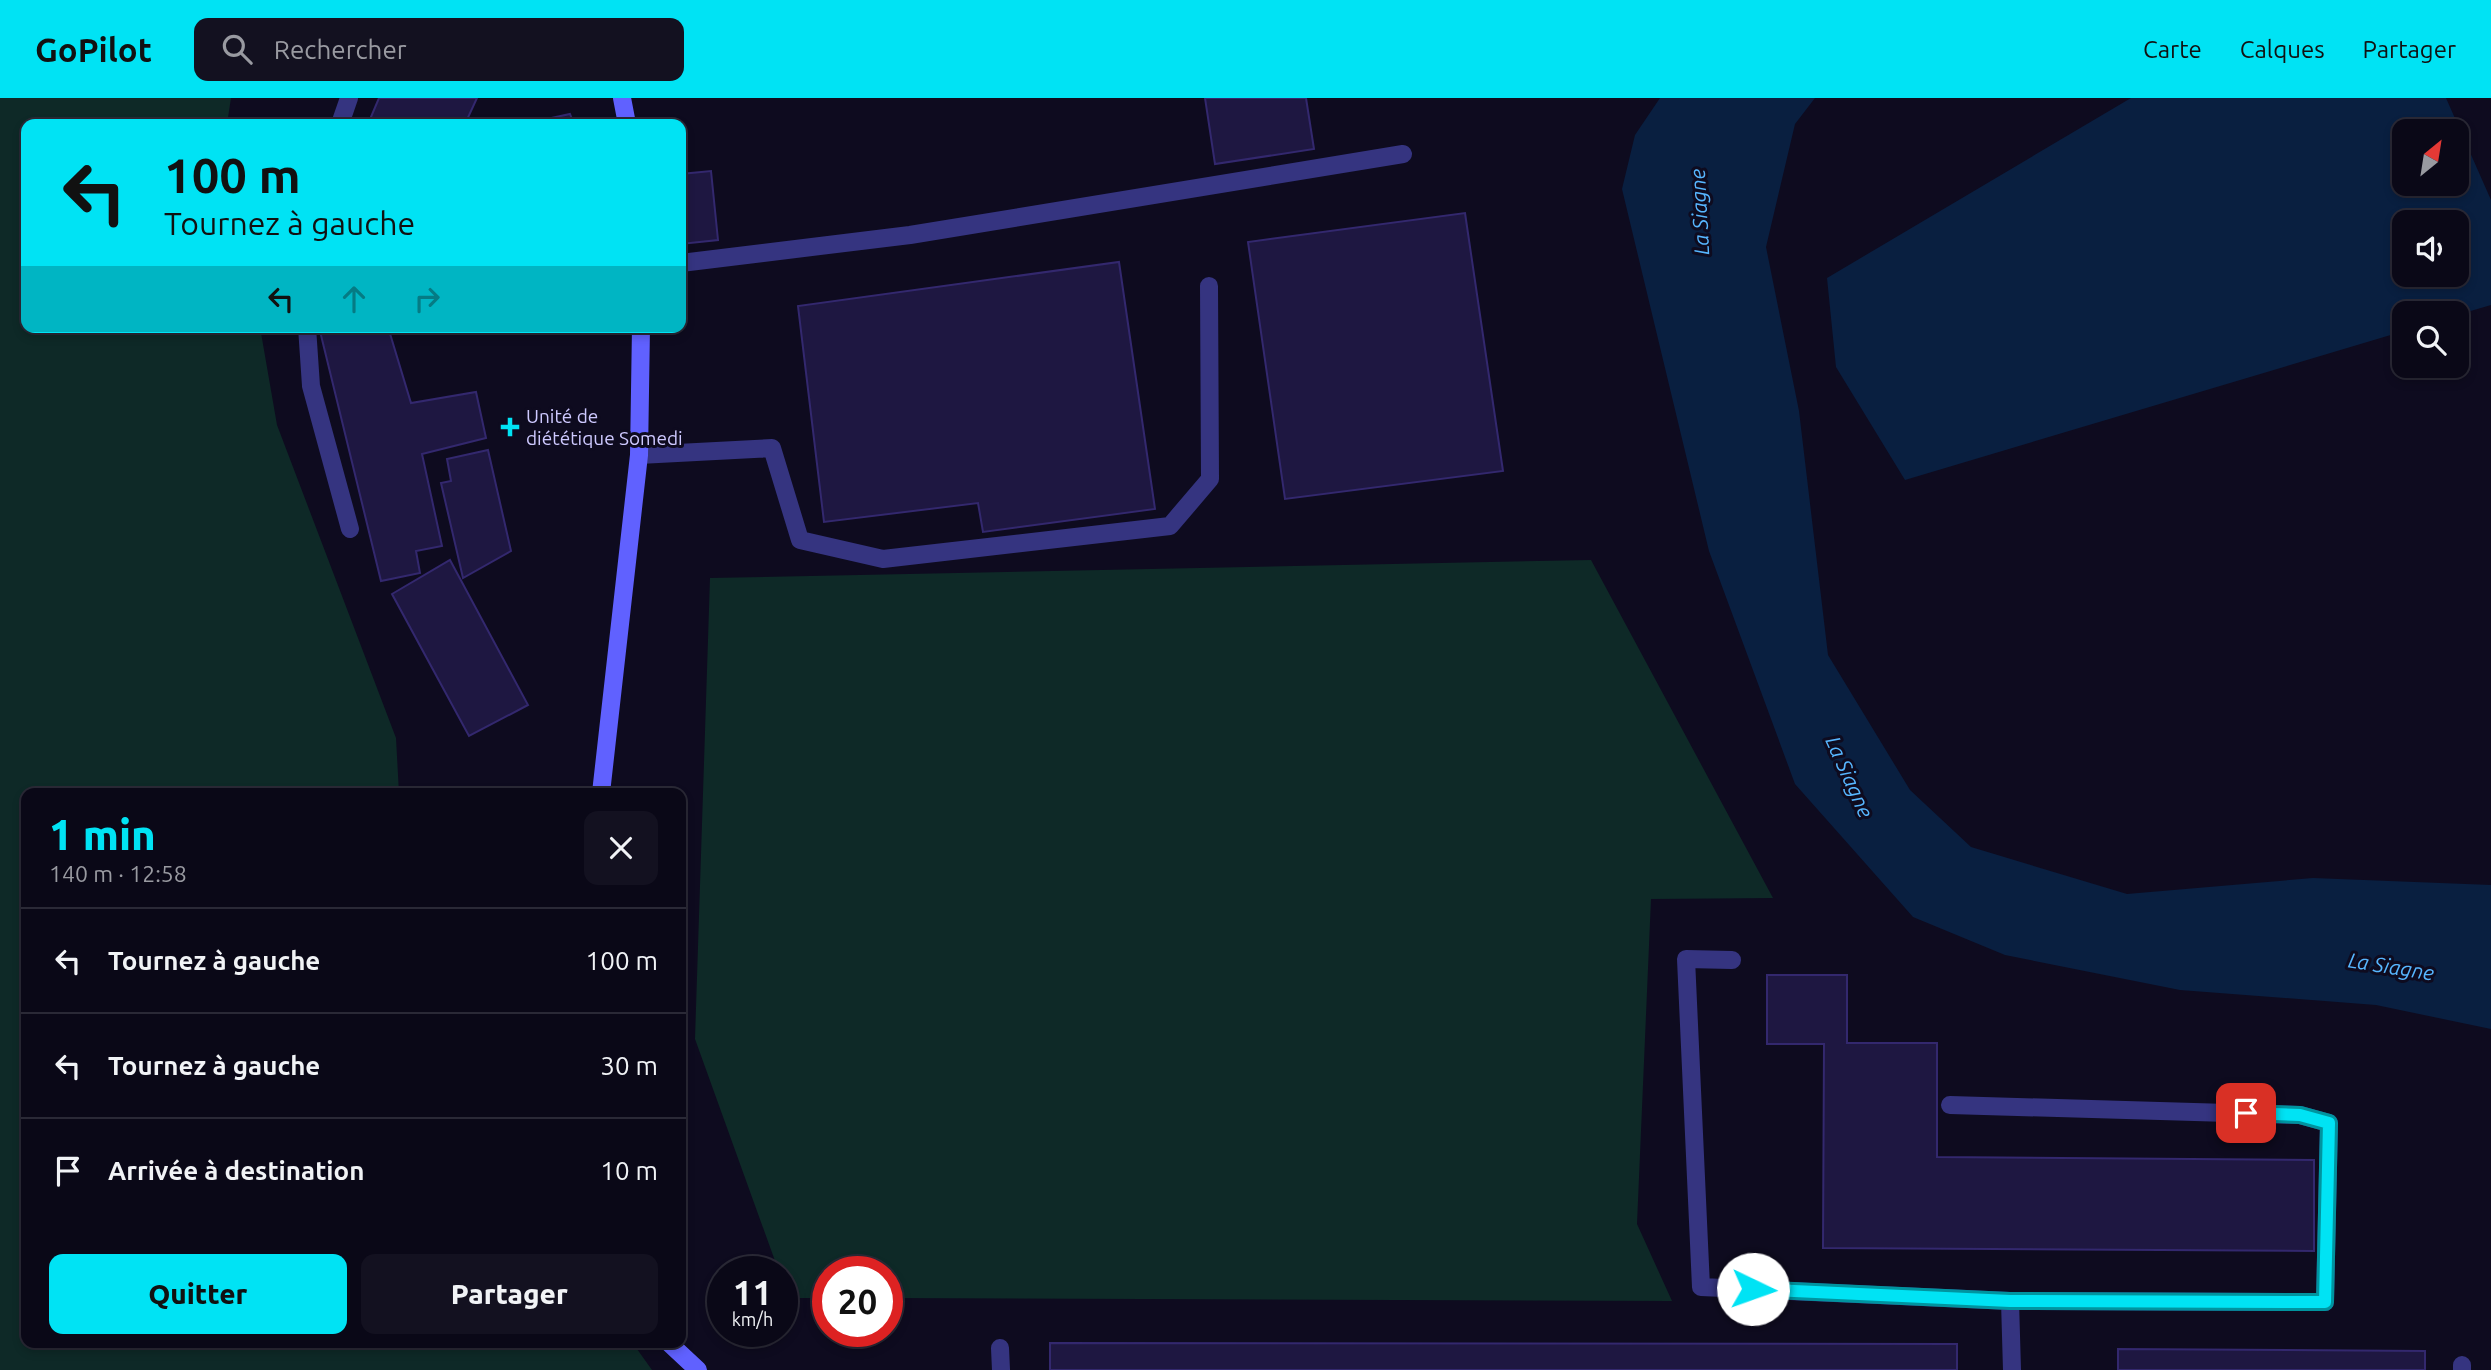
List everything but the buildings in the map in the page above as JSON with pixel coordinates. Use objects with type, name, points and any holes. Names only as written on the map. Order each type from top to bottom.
[{"type":"main road","points":[[622,98],[626,119]]},
{"type":"main road","points":[[602,788],[639,454],[641,333]]},
{"type":"main road","points":[[674,1348],[698,1370]]},
{"type":"lane","points":[[342,119],[349,98]]},
{"type":"lane","points":[[686,262],[910,235],[1403,154]]},
{"type":"lane","points":[[639,454],[772,448],[800,540],[883,559],[1170,526],[1210,479],[1209,286]]},
{"type":"lane","points":[[307,333],[311,386],[350,529]]},
{"type":"lane","points":[[1732,960],[1686,959],[1701,1287],[2010,1301],[2325,1302],[2329,1123],[2300,1115],[1950,1105]]},
{"type":"lane","points":[[2010,1301],[2012,1370]]},
{"type":"lane","points":[[1000,1348],[1000,1370]]},
{"type":"green space","points":[[0,98],[231,98],[228,119],[21,119],[21,333],[261,333],[277,425],[396,738],[399,788],[21,788],[21,1348],[636,1348],[652,1370],[0,1370]]},
{"type":"green space","points":[[1591,560],[1773,898],[1651,899],[1637,1224],[1672,1301],[903,1298],[903,1256],[812,1256],[812,1298],[798,1298],[798,1256],[773,1256],[695,1039],[710,578]]},
{"type":"water","name":"La Siagne","points":[[1660,98],[1815,98],[1795,124],[1766,247],[1799,411],[1828,655],[1910,790],[1971,847],[2127,894],[2313,878],[2491,885],[2491,1029],[2376,1005],[2180,990],[2005,955],[1913,917],[1795,784],[1709,551],[1622,189],[1635,135]]},
{"type":"water","points":[[2131,98],[2446,98],[2455,119],[2392,119],[2392,196],[2469,196],[2469,150],[2491,200],[2491,305],[2469,311],[2469,301],[2392,301],[2392,335],[1905,480],[1836,367],[1827,278]]},
{"type":"place","name":"Unité de diététique Somedi","points":[[510,427]]},
{"type":"route","points":[[1753,1289],[2010,1301],[2325,1302],[2329,1123],[2300,1115],[2246,1113]]}]
